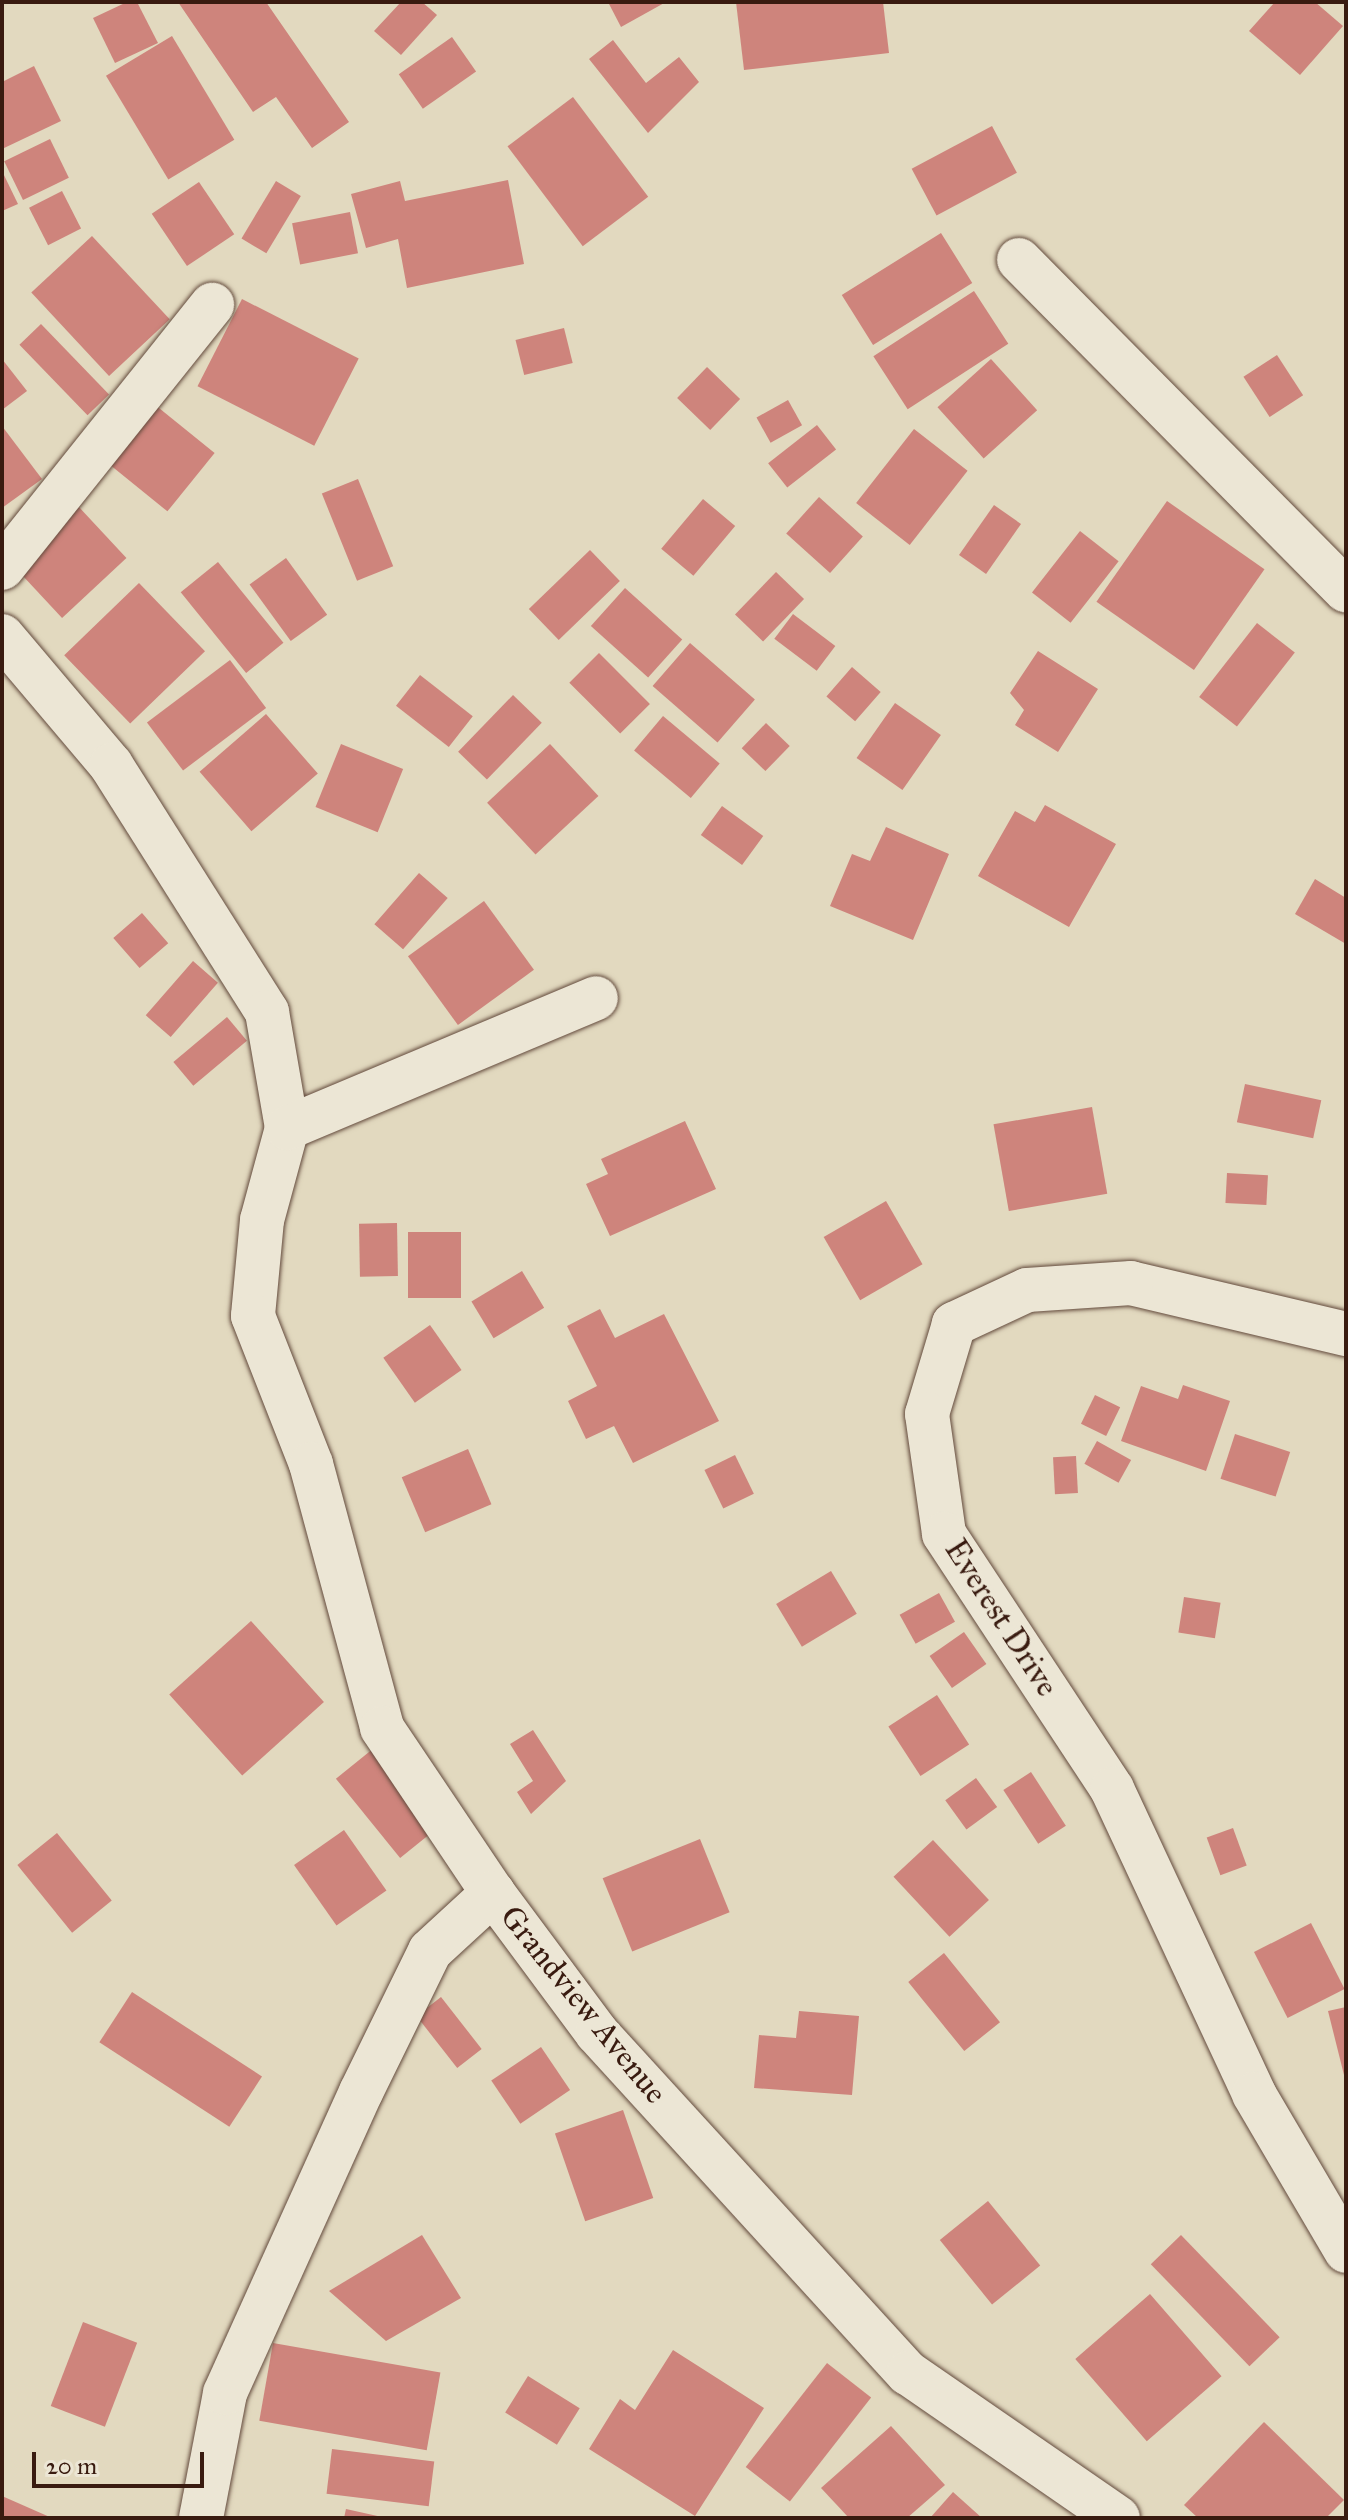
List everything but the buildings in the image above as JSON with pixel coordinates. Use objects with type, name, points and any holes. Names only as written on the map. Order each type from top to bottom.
[{"type":"street","points":[[1019,260],[1346,590]]},
{"type":"street","points":[[2,568],[212,305]]},
{"type":"street","points":[[2,636],[111,765],[267,1012],[287,1128],[262,1220],[253,1316],[311,1464],[382,1728],[493,1893]]},
{"type":"street","points":[[287,1128],[596,998]]},
{"type":"street","name":"Everest Drive","points":[[1346,1334],[1131,1283],[1027,1290],[954,1324],[927,1414],[944,1534],[1112,1789],[1221,2029],[1346,2251]]},
{"type":"street","name":"Grandview Avenue","points":[[201,2518],[225,2393],[361,2092],[430,1951],[493,1893],[597,2033],[908,2373],[1118,2518]]}]
